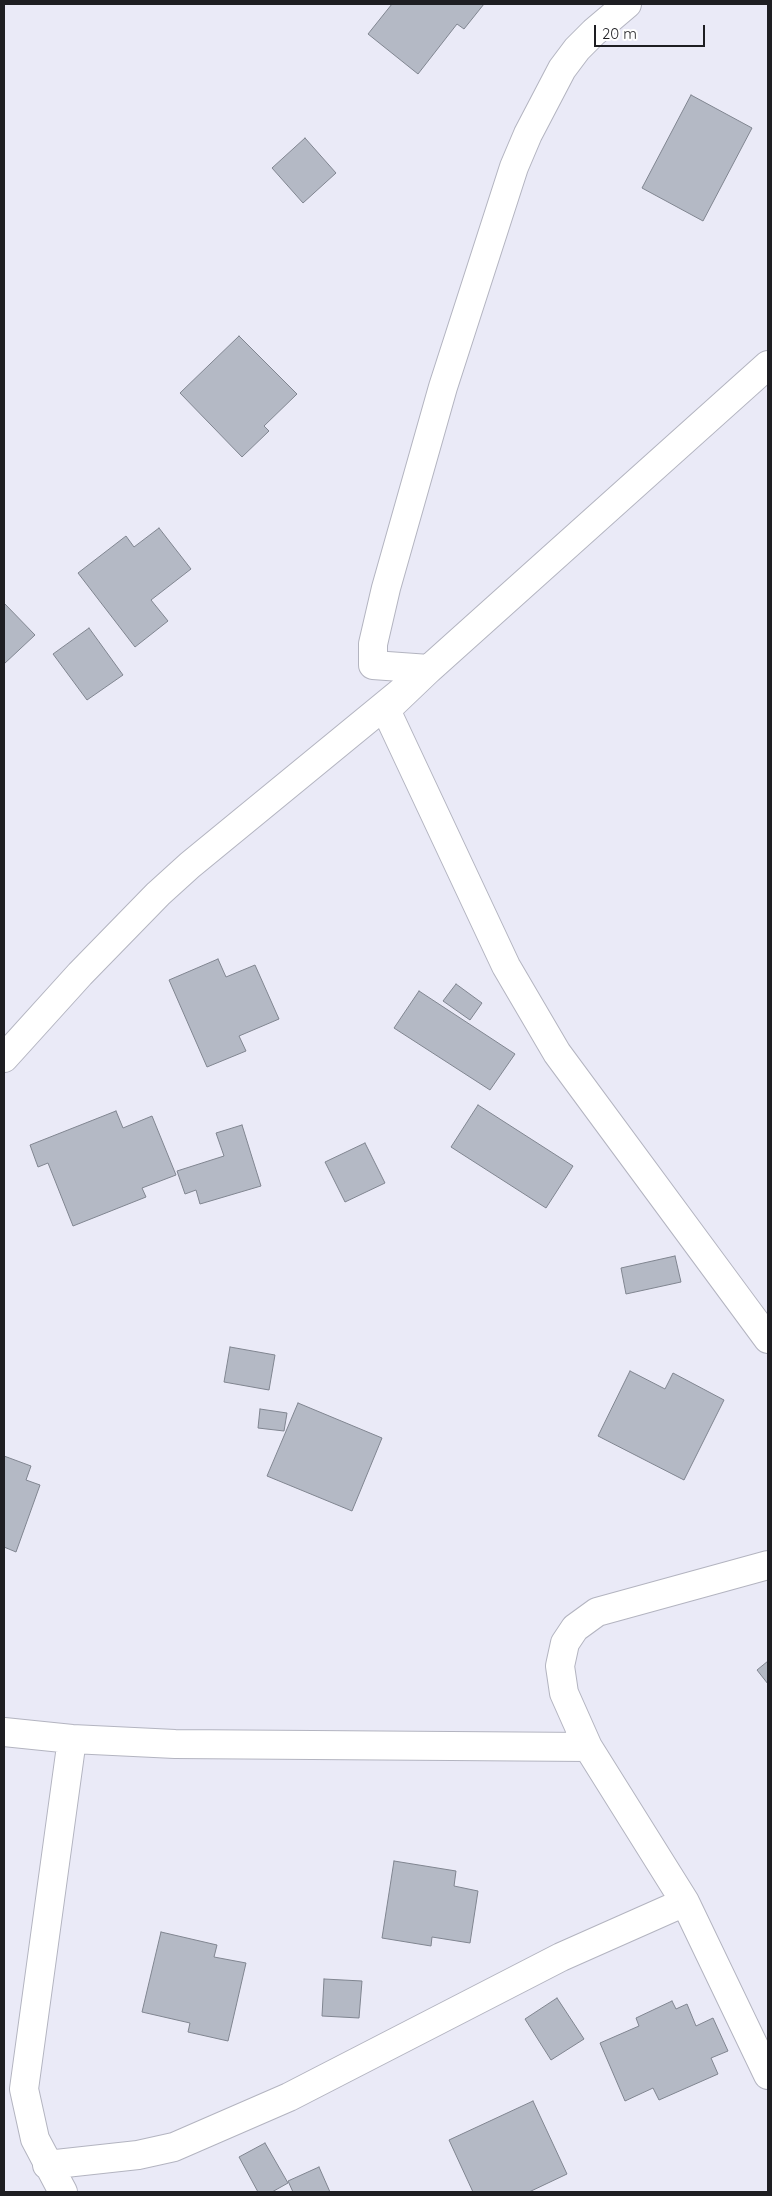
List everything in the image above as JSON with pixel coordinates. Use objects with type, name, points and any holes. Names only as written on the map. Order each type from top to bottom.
[{"type":"street","points":[[429,669],[373,665],[373,644],[386,588],[444,387],[514,167],[528,134],[553,84],[577,49],[627,4]]},
{"type":"street","points":[[768,365],[429,669],[386,710],[506,966],[557,1053],[768,1339]]},
{"type":"street","points":[[4,1058],[80,974],[158,894],[190,865],[429,669]]},
{"type":"street","points":[[768,1564],[597,1612],[575,1628],[565,1643],[560,1666],[564,1693],[588,1747],[685,1902],[768,2075]]},
{"type":"street","points":[[4,1732],[72,1739],[175,1744],[588,1747]]},
{"type":"street","points":[[63,2192],[47,2165],[36,2139],[24,2089],[72,1739]]},
{"type":"street","points":[[47,2165],[138,2155],[174,2147],[289,2097],[553,1961],[685,1902]]},
{"type":"building","points":[[392,4],[484,4],[464,29],[457,24],[418,74],[368,34]]},
{"type":"building","points":[[691,95],[752,128],[703,221],[642,188]]},
{"type":"building","points":[[305,138],[336,173],[303,203],[272,168]]},
{"type":"building","points":[[239,336],[297,394],[264,426],[269,431],[242,457],[180,393]]},
{"type":"building","points":[[159,528],[191,569],[151,600],[168,621],[135,647],[78,573],[126,536],[134,547]]},
{"type":"building","points":[[4,603],[35,635],[4,664]]},
{"type":"building","points":[[89,628],[123,675],[87,700],[53,654]]},
{"type":"building","points":[[218,959],[226,977],[255,965],[279,1019],[239,1036],[246,1051],[207,1067],[169,980]]},
{"type":"building","points":[[456,984],[482,1003],[470,1020],[443,1001]]},
{"type":"building","points":[[419,991],[515,1054],[490,1090],[394,1028]]},
{"type":"building","points":[[478,1105],[573,1166],[546,1208],[451,1147]]},
{"type":"building","points":[[116,1111],[123,1128],[152,1116],[176,1175],[142,1188],[146,1197],[73,1226],[48,1163],[38,1167],[30,1145]]},
{"type":"building","points":[[242,1125],[261,1186],[200,1204],[196,1190],[185,1194],[177,1171],[224,1156],[216,1133]]},
{"type":"building","points":[[365,1143],[385,1183],[345,1202],[325,1162]]},
{"type":"building","points":[[675,1256],[681,1282],[626,1294],[621,1268]]},
{"type":"building","points":[[230,1347],[275,1355],[269,1390],[224,1382]]},
{"type":"building","points":[[630,1371],[665,1389],[673,1373],[724,1400],[684,1480],[598,1436]]},
{"type":"building","points":[[298,1403],[382,1438],[352,1511],[267,1476]]},
{"type":"building","points":[[260,1409],[287,1413],[284,1431],[258,1428]]},
{"type":"building","points":[[4,1456],[31,1466],[26,1480],[40,1485],[16,1552],[4,1547]]},
{"type":"building","points":[[768,1661],[768,1684],[757,1670]]},
{"type":"building","points":[[394,1861],[456,1871],[454,1886],[478,1891],[470,1943],[432,1937],[431,1946],[382,1938]]},
{"type":"building","points":[[161,1932],[217,1945],[214,1957],[246,1963],[228,2041],[188,2032],[190,2023],[142,2012]]},
{"type":"building","points":[[324,1979],[362,1981],[359,2018],[322,2016]]},
{"type":"building","points":[[557,1998],[584,2039],[551,2060],[525,2019]]},
{"type":"building","points":[[672,2001],[676,2009],[687,2004],[696,2026],[713,2018],[728,2051],[711,2058],[718,2074],[659,2100],[653,2088],[625,2101],[600,2043],[639,2026],[636,2018]]},
{"type":"building","points":[[533,2101],[567,2174],[529,2192],[473,2192],[449,2140]]},
{"type":"building","points":[[265,2143],[288,2183],[272,2192],[258,2192],[239,2157]]},
{"type":"building","points":[[319,2167],[330,2192],[293,2192],[288,2181]]}]
